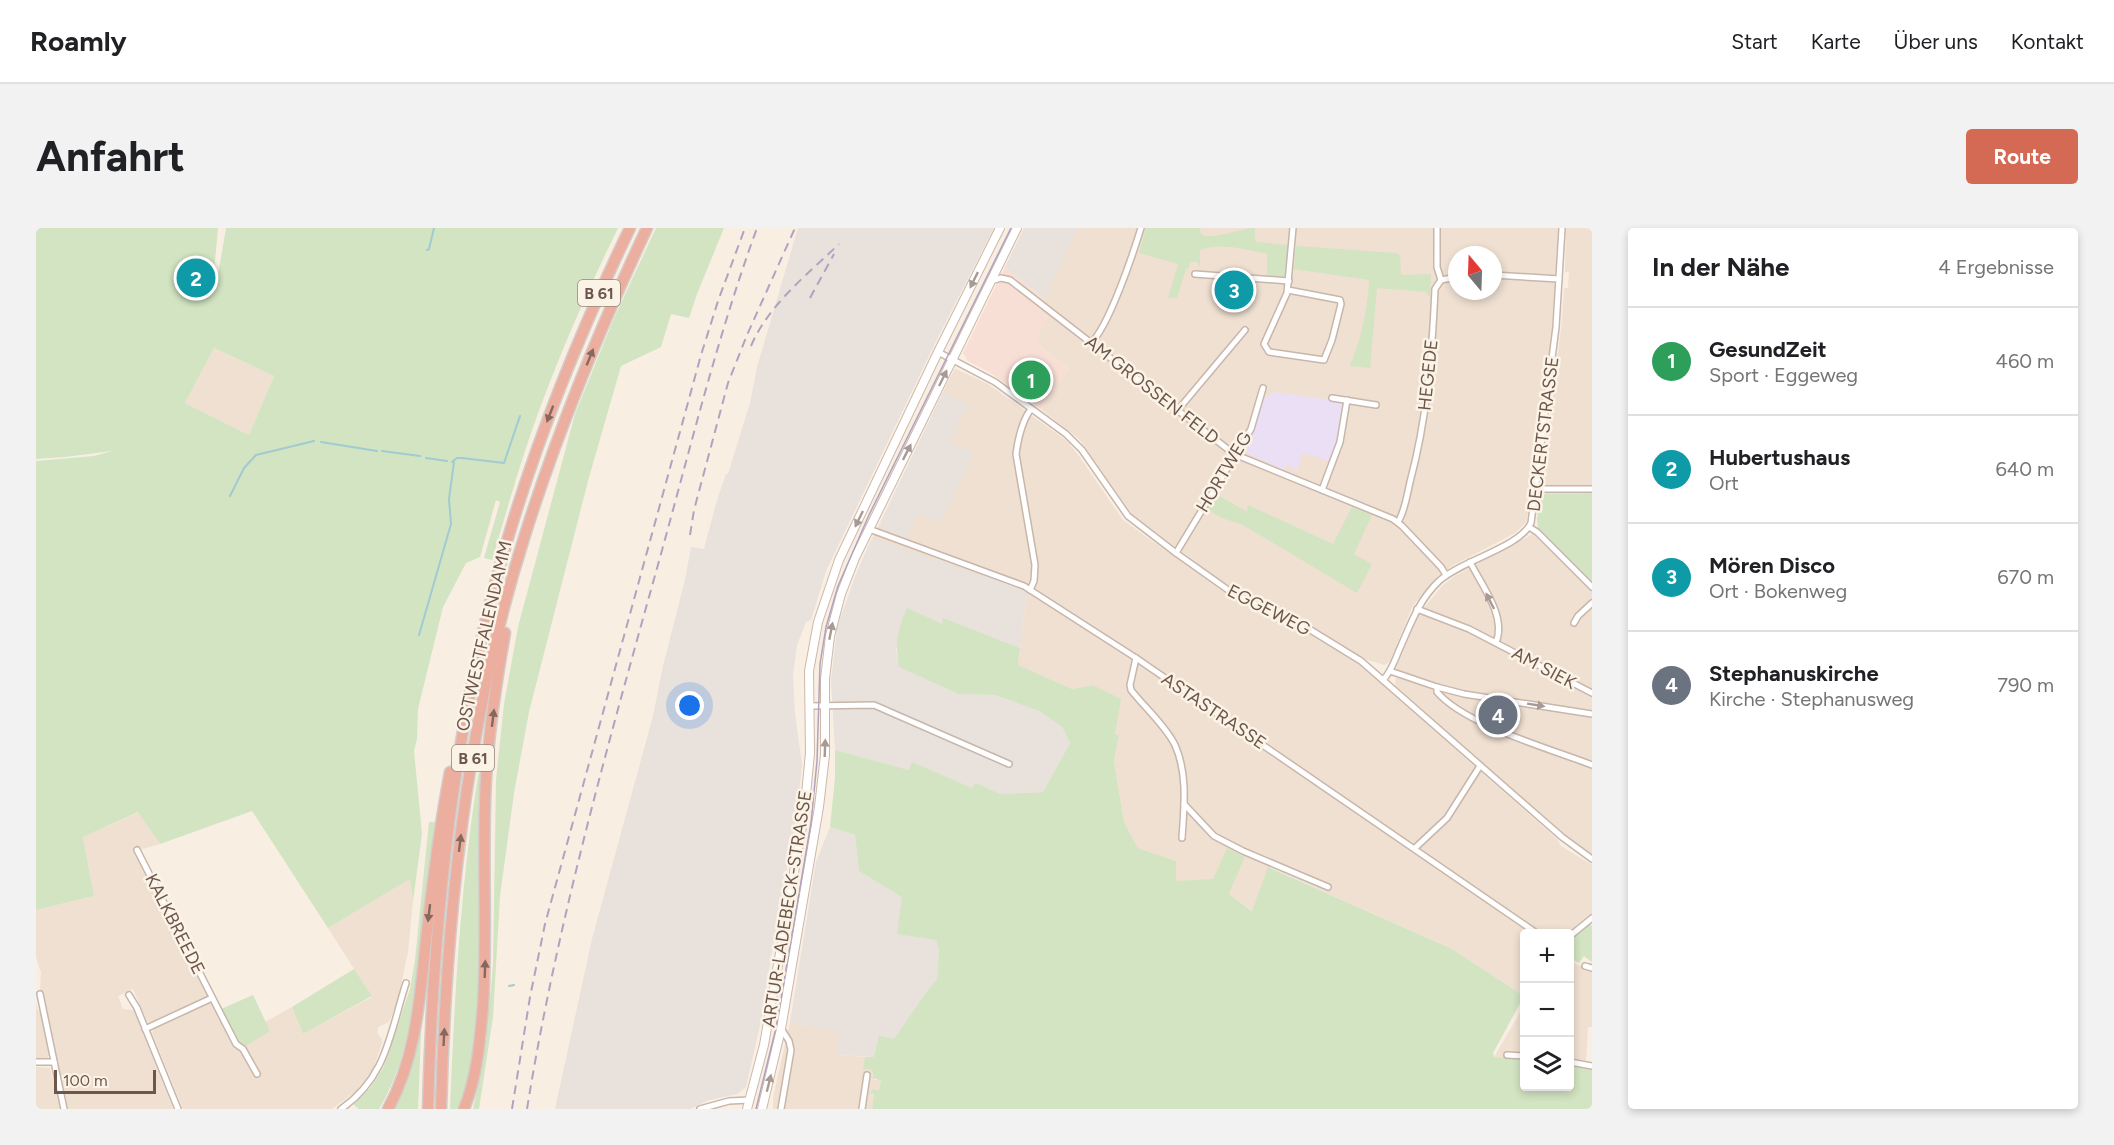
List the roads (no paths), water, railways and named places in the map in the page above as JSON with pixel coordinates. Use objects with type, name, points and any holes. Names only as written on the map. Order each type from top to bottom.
[{"type":"highway","name":"OSTWESTFALENDAMM","points":[[428,1109],[432,1003],[443,871],[466,711],[495,583],[535,454],[571,359],[630,228]]},
{"type":"highway","name":"OSTWESTFALENDAMM","points":[[441,1109],[445,1003],[455,878],[481,713],[524,536],[560,430],[617,291],[646,228]]},
{"type":"highway","name":"B 61","points":[[464,1109],[475,1073],[482,1023],[486,928],[486,776],[498,676],[506,630],[530,538],[554,463],[560,430]]},
{"type":"highway","points":[[388,1109],[401,1083],[412,1049],[443,810],[455,747],[466,711]]},
{"type":"street","name":"ARTUR-LADEBECK-STRASSE","points":[[747,1109],[770,1011],[804,815],[809,771],[808,684],[813,646],[829,585],[938,352],[1000,228]]},
{"type":"street","name":"ARTUR-LADEBECK-STRASSE","points":[[762,1109],[781,1029],[820,798],[825,755],[826,665],[832,624],[846,579],[869,529],[1017,228]]},
{"type":"street","points":[[1091,343],[1096,339],[1125,276],[1141,228]]},
{"type":"street","points":[[1288,290],[1340,300],[1332,340],[1324,360],[1269,352],[1265,350],[1263,344],[1288,290],[1293,228]]},
{"type":"street","name":"HEGEDE","points":[[1398,522],[1415,465],[1431,371],[1435,289],[1441,280],[1437,267],[1437,228]]},
{"type":"street","name":"DECKERTSTRASSE","points":[[1383,680],[1390,671],[1417,609],[1431,589],[1446,575],[1516,539],[1529,527],[1537,489],[1555,336],[1562,228]]},
{"type":"street","points":[[1195,274],[1288,281]]},
{"type":"street","points":[[1502,276],[1560,279]]},
{"type":"street","name":"AM GROSSEN FELD","points":[[991,280],[1005,278],[1013,282],[1234,454],[1398,522],[1446,575]]},
{"type":"street","points":[[1441,280],[1448,279]]},
{"type":"street","points":[[1177,411],[1245,330]]},
{"type":"street","points":[[938,352],[952,359]]},
{"type":"street","name":"EGGEWEG","points":[[952,359],[995,382],[1075,441],[1132,520],[1231,592],[1309,629],[1361,661],[1564,839],[1592,859]]},
{"type":"street","name":"HORTWEG","points":[[1176,553],[1251,429],[1263,388]]},
{"type":"street","points":[[1332,398],[1376,405]]},
{"type":"street","points":[[1322,490],[1340,442],[1347,400]]},
{"type":"street","points":[[1030,590],[1035,581],[1035,565],[1016,454],[1025,417],[1031,409]]},
{"type":"street","points":[[1537,489],[1592,489]]},
{"type":"street","points":[[1529,527],[1537,532],[1592,587]]},
{"type":"street","name":"ASTASTRASSE","points":[[869,529],[1012,581],[1030,590],[1136,658],[1532,929]]},
{"type":"street","name":"AM SIEK","points":[[1470,562],[1495,611],[1498,629],[1496,642]]},
{"type":"street","points":[[1574,623],[1592,603]]},
{"type":"street","name":"AM SIEK","points":[[1417,609],[1469,629],[1592,693]]},
{"type":"street","points":[[1136,658],[1131,690],[1165,730],[1174,745],[1183,778],[1182,838]]},
{"type":"street","points":[[1390,671],[1464,694],[1592,714]]},
{"type":"street","points":[[1437,687],[1437,692],[1448,702],[1485,724],[1545,749],[1592,765]]},
{"type":"street","points":[[809,706],[869,703],[1009,764]]},
{"type":"street","points":[[1415,848],[1448,818],[1480,766]]},
{"type":"street","points":[[1184,804],[1214,836],[1243,851],[1328,887]]},
{"type":"street","name":"KALKBREEDE","points":[[137,850],[236,1044],[243,1049],[257,1074]]},
{"type":"street","points":[[1574,932],[1592,918]]},
{"type":"street","points":[[1584,966],[1592,968]]},
{"type":"street","points":[[341,1109],[362,1092],[381,1065],[406,983]]},
{"type":"street","points":[[40,994],[64,1109]]},
{"type":"street","points":[[129,994],[178,1109]]},
{"type":"street","points":[[145,1029],[212,998]]},
{"type":"street","points":[[781,1029],[790,1046],[781,1109]]},
{"type":"street","points":[[1507,1055],[1520,1056]]},
{"type":"street","points":[[36,1062],[54,1062]]},
{"type":"street","points":[[1574,1063],[1592,1066]]},
{"type":"street","points":[[862,1109],[867,1075]]},
{"type":"street","points":[[700,1109],[735,1100],[750,1100]]},
{"type":"waterway","points":[[427,250],[434,228]]},
{"type":"waterway","points":[[452,462],[457,458],[462,458],[504,463],[520,416]]},
{"type":"waterway","points":[[230,496],[244,468],[256,455],[314,441]]},
{"type":"waterway","points":[[321,442],[377,451]]},
{"type":"waterway","points":[[382,451],[420,456]]},
{"type":"waterway","points":[[426,458],[447,461]]},
{"type":"waterway","points":[[419,635],[451,524],[449,499],[454,462]]},
{"type":"waterway","points":[[509,986],[514,985]]},
{"type":"tram line","points":[[756,1109],[776,1028],[811,823],[817,761],[820,664],[826,627],[838,586],[869,515],[1011,228]]},
{"type":"railway","points":[[512,1109],[530,997],[545,924],[701,355],[745,228]]},
{"type":"railway","points":[[527,1109],[552,975],[583,842],[715,359],[757,228]]},
{"type":"railway","points":[[690,535],[694,510],[728,383],[795,228]]},
{"type":"railway","points":[[751,346],[778,303],[839,244]]},
{"type":"railway","points":[[810,298],[834,254]]},
{"type":"place","name":"Hubertushaus","points":[[196,278]]},
{"type":"place","name":"Mören Disco","points":[[1234,290]]},
{"type":"place","name":"GesundZeit","points":[[1031,380]]},
{"type":"place","name":"Stephanuskirche","points":[[1498,715]]}]
